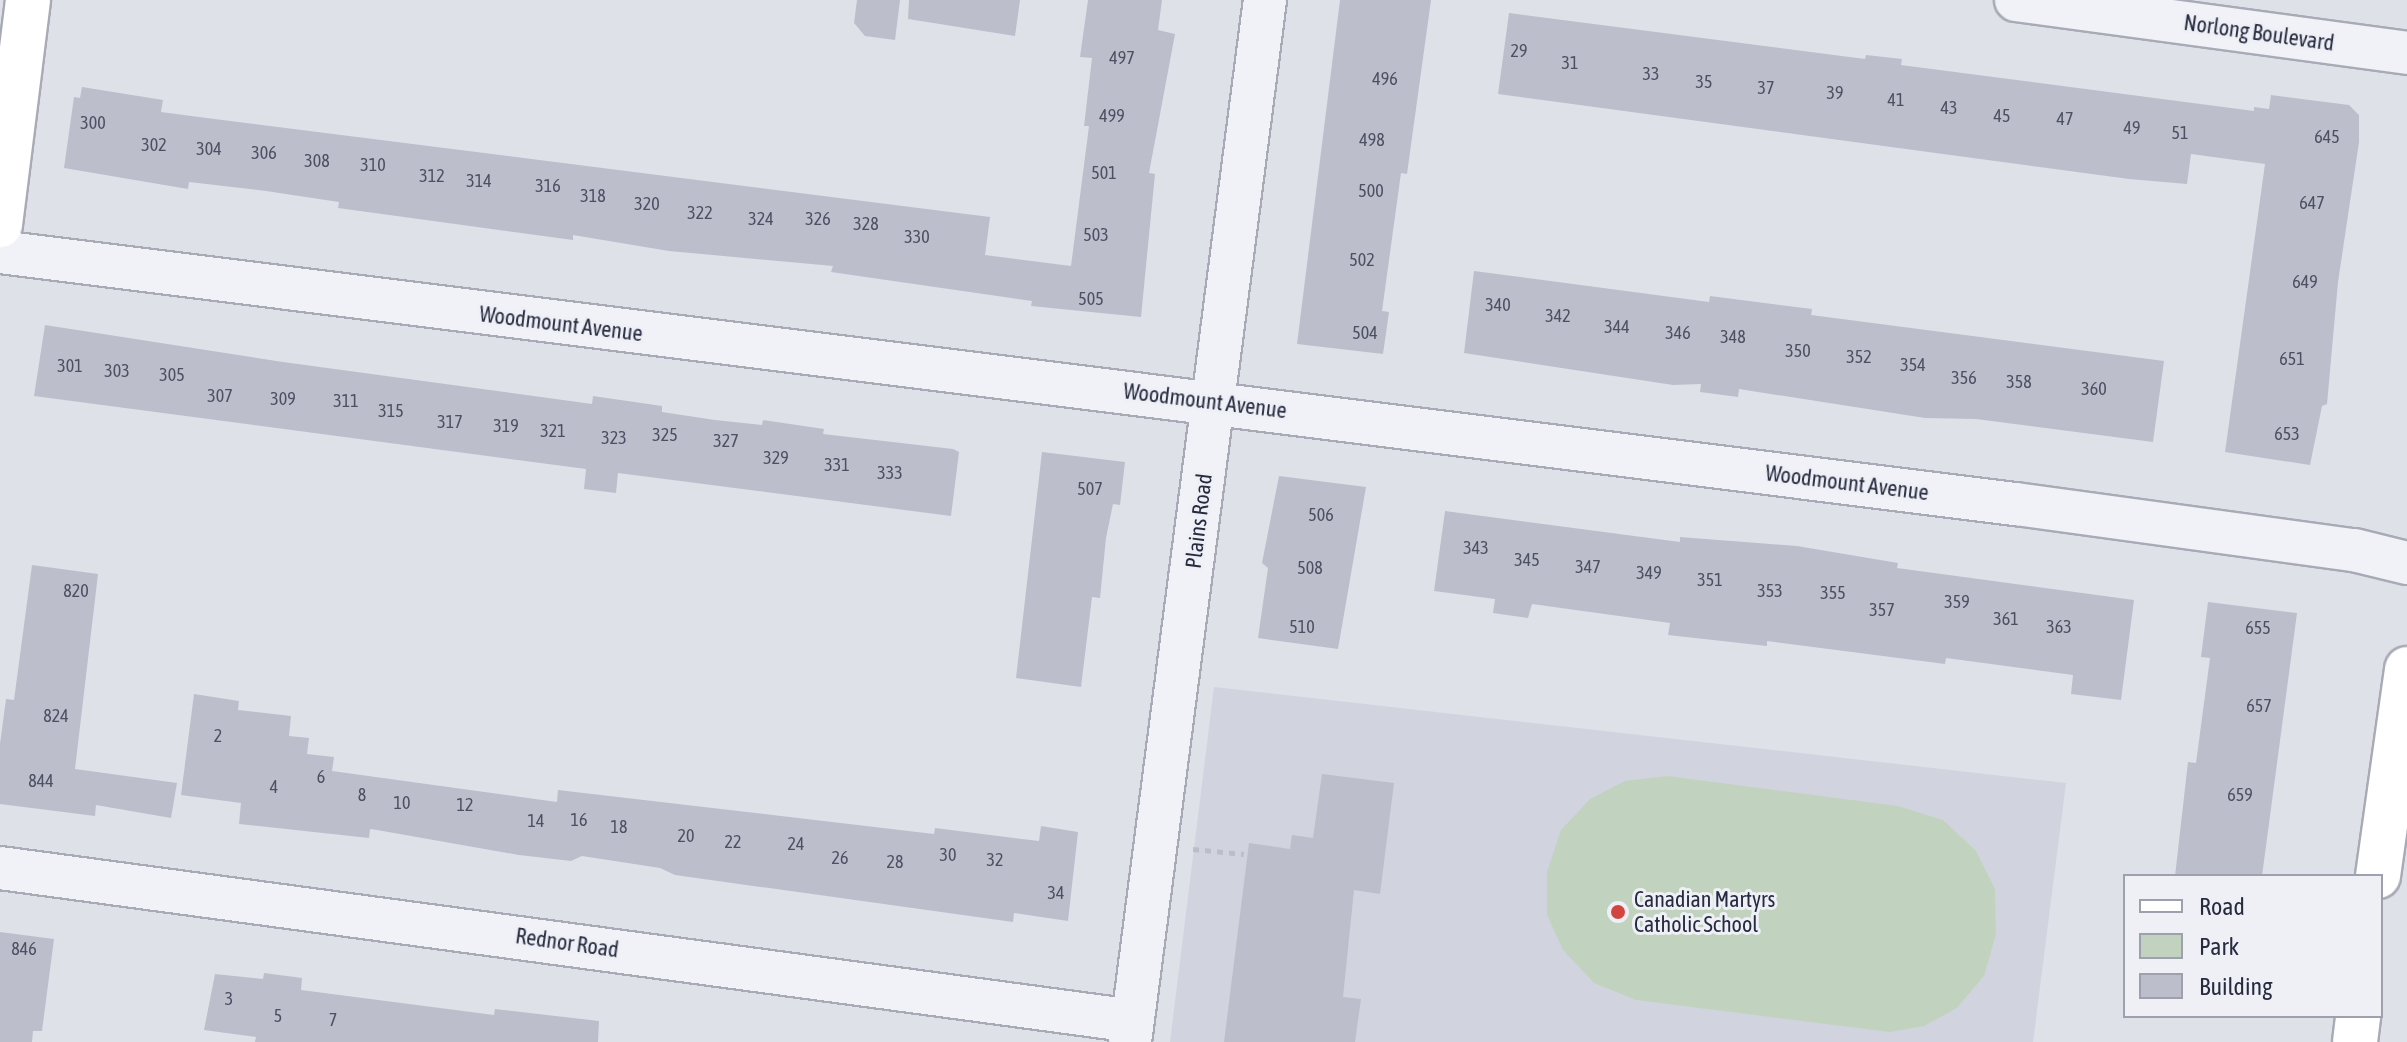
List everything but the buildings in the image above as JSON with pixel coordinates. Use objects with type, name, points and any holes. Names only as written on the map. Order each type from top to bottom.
[{"type":"main road","points":[[0,225],[28,0]]},
{"type":"main road","points":[[2378,874],[2407,669]]},
{"type":"main road","points":[[2355,1042],[2358,1018]]},
{"type":"street","name":"Plains Road","points":[[1131,1031],[1265,0]]},
{"type":"street","name":"Norlong Boulevard","points":[[2016,0],[2407,53]]},
{"type":"street","name":"Woodmount Avenue","points":[[0,252],[858,363],[1214,401],[2354,550],[2407,563]]},
{"type":"street","name":"Rednor Road","points":[[0,868],[1131,1031]]},
{"type":"path","points":[[1188,848],[1244,854]]},
{"type":"shaded area","name":"Canadian Martyrs Catholic School","points":[[1214,687],[2066,783],[2033,1042],[1170,1042]]},
{"type":"green space","points":[[1667,776],[1898,806],[1943,820],[1976,851],[1995,889],[1996,934],[1984,976],[1957,1008],[1924,1026],[1890,1032],[1636,1000],[1594,983],[1563,950],[1547,915],[1547,872],[1561,830],[1590,799],[1625,781]]},
{"type":"place","name":"Canadian Martyrs Catholic School","points":[[1618,912]]}]
